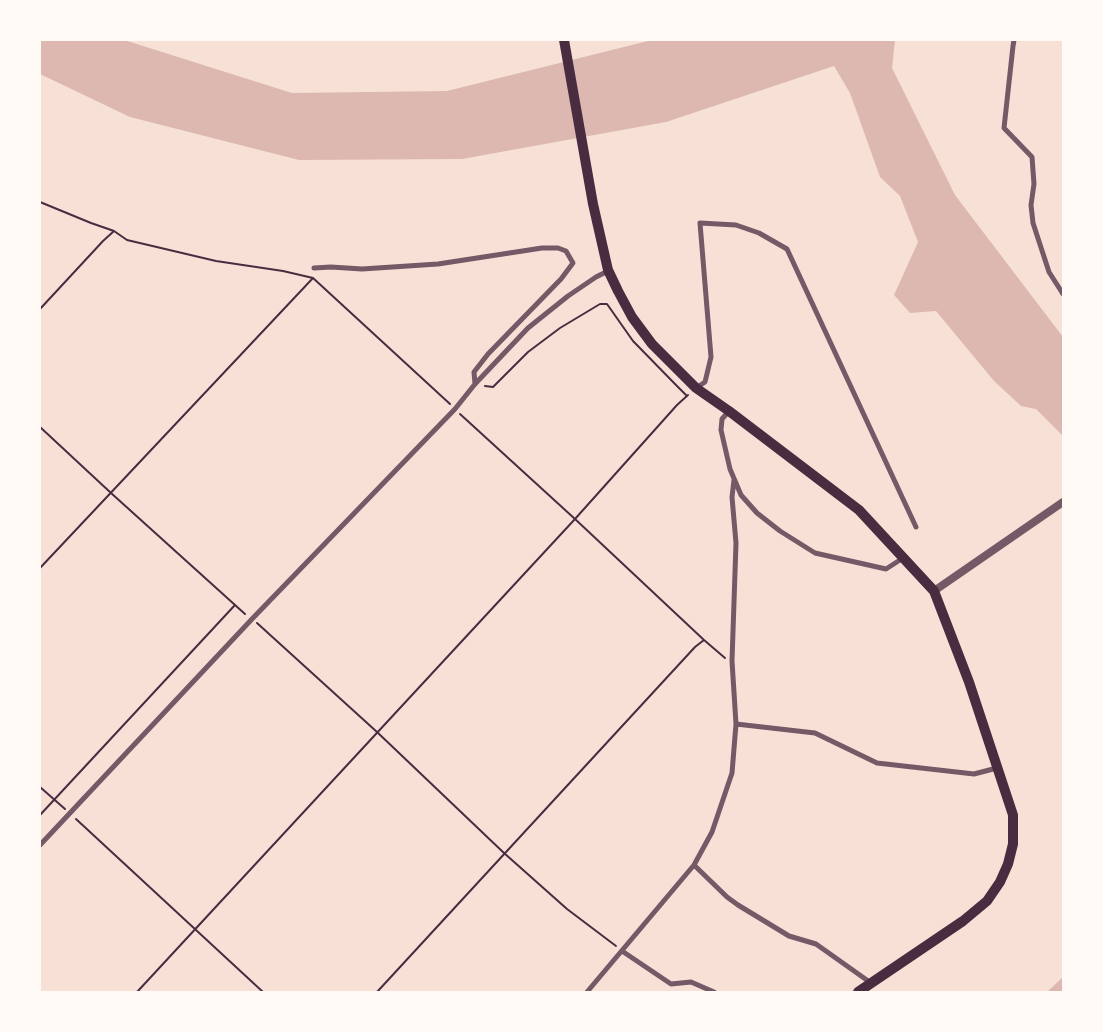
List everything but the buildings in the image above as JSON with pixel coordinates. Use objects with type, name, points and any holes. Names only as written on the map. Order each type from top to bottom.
[{"type":"main road","points":[[564,40],[593,204],[608,270],[632,318],[652,344],[696,388],[859,510],[934,591],[969,682],[1013,815],[1013,844],[1008,864],[1000,882],[987,901],[963,920],[858,992]]},
{"type":"street","points":[[1014,40],[1004,128],[1032,157],[1034,184],[1031,205],[1033,223],[1049,272],[1063,294]]},
{"type":"street","points":[[696,388],[705,382],[711,357],[700,223],[736,225],[759,233],[787,249],[916,527]]},
{"type":"street","points":[[314,268],[362,269],[438,264],[542,248],[558,248],[566,251],[573,263],[561,279],[488,354],[474,372],[475,384]]},
{"type":"street","points":[[40,845],[68,812],[454,409],[528,328],[568,296],[608,270]]},
{"type":"street","points":[[728,411],[722,419],[720,430],[730,469],[741,495],[757,513],[780,531],[815,553],[886,569],[903,557]]},
{"type":"street","points":[[587,992],[694,865],[712,832],[732,773],[736,724],[732,661],[736,543],[732,497],[734,480]]},
{"type":"street","points":[[934,591],[1063,502]]},
{"type":"street","points":[[736,724],[815,733],[877,763],[974,774],[997,768]]},
{"type":"street","points":[[694,865],[738,905],[790,936],[816,944],[871,983]]},
{"type":"street","points":[[622,951],[671,984],[691,982],[714,992]]},
{"type":"path","points":[[40,202],[114,232],[127,240],[216,260],[283,270],[313,278],[445,399]]},
{"type":"path","points":[[40,309],[103,241],[114,232]]},
{"type":"path","points":[[40,568],[313,278]]},
{"type":"path","points":[[475,384],[493,387],[528,352],[560,328],[600,304],[607,304],[633,341],[687,395]]},
{"type":"path","points":[[137,992],[575,519],[687,395],[696,388]]},
{"type":"path","points":[[454,409],[704,640],[724,657],[732,661]]},
{"type":"path","points":[[40,427],[235,606],[252,619],[377,732],[504,853],[566,909],[622,951]]},
{"type":"path","points":[[40,816],[235,606]]},
{"type":"path","points":[[377,992],[695,647],[704,640]]},
{"type":"path","points":[[40,787],[263,992]]},
{"type":"shaded area","points":[[40,40],[124,40],[292,93],[447,91],[652,40],[895,40],[892,68],[955,195],[1063,337],[1063,436],[1036,409],[1021,406],[994,381],[936,311],[910,313],[894,295],[918,242],[900,196],[880,177],[850,93],[834,66],[666,122],[462,159],[299,160],[130,117],[40,74]]},
{"type":"shaded area","points":[[1063,977],[1063,992],[1047,992]]}]
